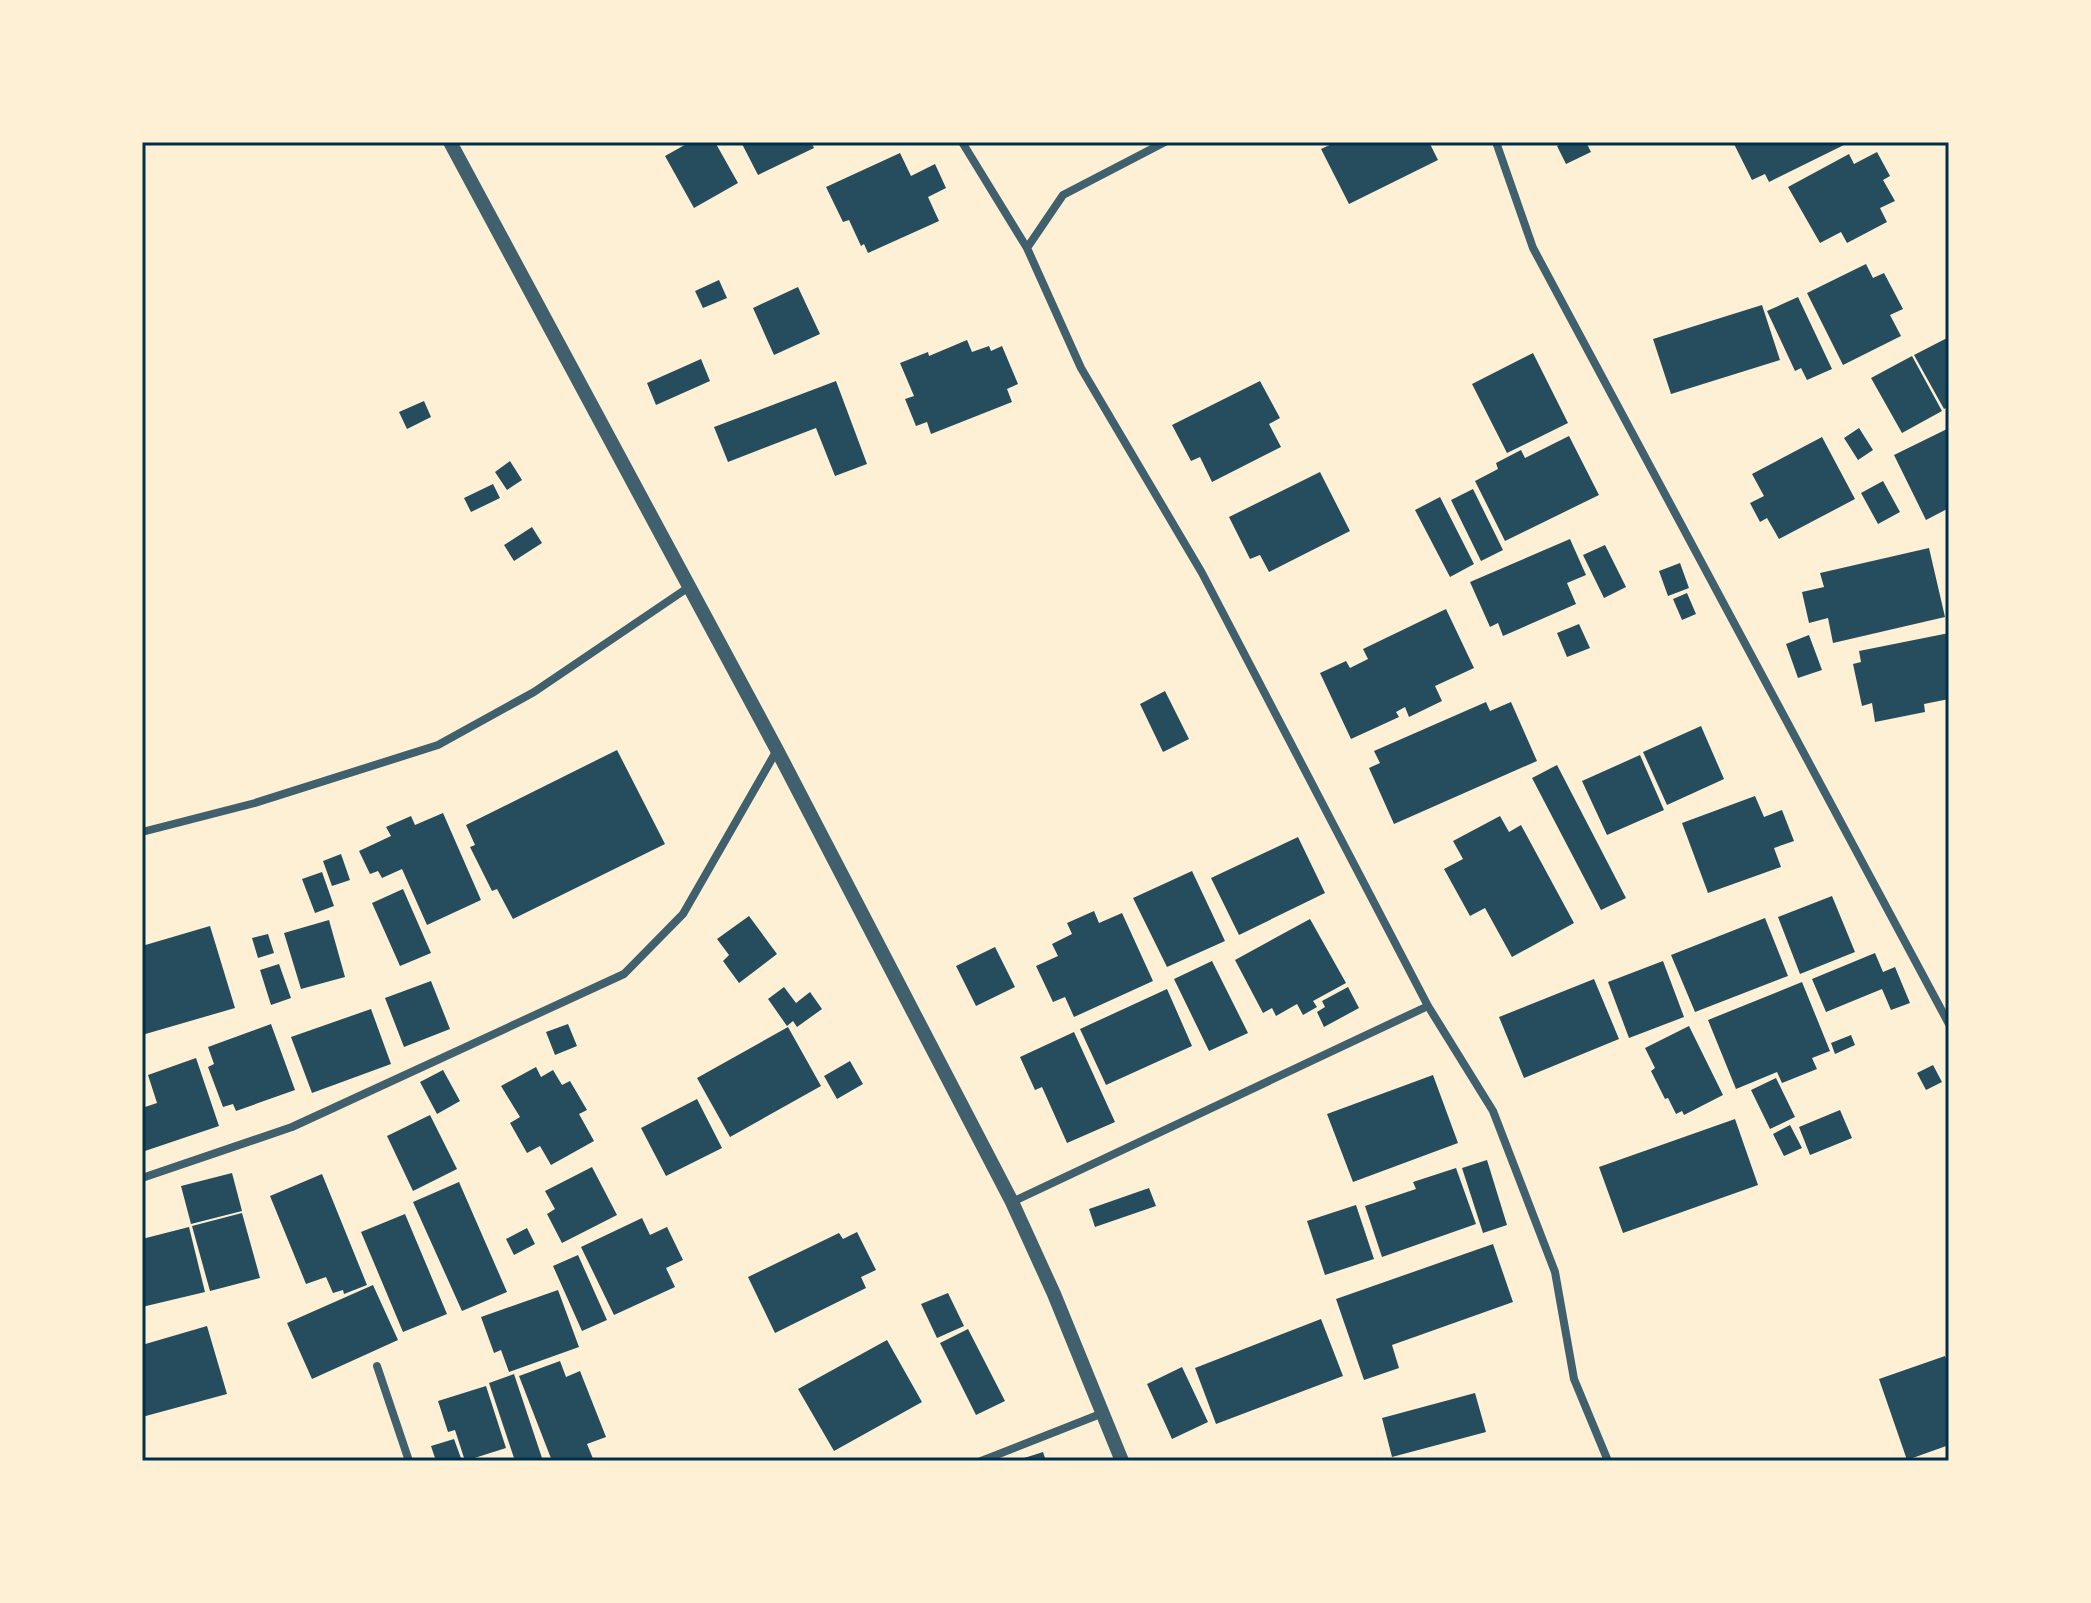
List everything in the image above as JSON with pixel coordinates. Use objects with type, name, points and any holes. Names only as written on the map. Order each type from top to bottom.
[{"type":"street","points":[[450,142],[777,750],[1012,1202],[1122,1461]]},
{"type":"street","points":[[962,142],[1027,248],[1081,368],[1202,573],[1428,1006],[1493,1111],[1555,1272],[1574,1379],[1608,1461]]},
{"type":"street","points":[[1027,248],[1063,195],[1165,142]]},
{"type":"street","points":[[1496,142],[1533,248],[1949,1024]]},
{"type":"street","points":[[142,832],[255,803],[438,745],[534,692],[689,587]]},
{"type":"street","points":[[142,1178],[292,1127],[624,974],[683,914],[777,750]]},
{"type":"street","points":[[1012,1202],[1428,1006]]},
{"type":"street","points":[[377,1366],[409,1461]]},
{"type":"street","points":[[981,1461],[1103,1413]]},
{"type":"building","points":[[690,142],[715,142],[738,183],[694,208],[665,156]]},
{"type":"building","points":[[741,142],[811,142],[814,148],[758,175]]},
{"type":"building","points":[[1336,142],[1429,142],[1438,160],[1349,204],[1321,149]]},
{"type":"building","points":[[1565,142],[1586,142],[1591,152],[1566,164],[1557,146]]},
{"type":"building","points":[[1733,142],[1850,142],[1769,182],[1765,174],[1752,180]]},
{"type":"building","points":[[1877,152],[1890,176],[1883,180],[1895,201],[1880,208],[1887,222],[1847,243],[1841,232],[1820,243],[1788,187],[1849,154],[1854,164]]},
{"type":"building","points":[[900,153],[911,176],[935,164],[946,188],[928,197],[939,221],[868,253],[864,244],[861,246],[849,220],[843,222],[826,187]]},
{"type":"building","points":[[1866,264],[1873,278],[1884,273],[1903,309],[1890,315],[1901,336],[1843,365],[1807,293]]},
{"type":"building","points":[[719,280],[727,298],[703,308],[695,291]]},
{"type":"building","points":[[798,287],[820,334],[774,355],[753,308]]},
{"type":"building","points":[[1798,297],[1832,369],[1807,380],[1801,368],[1795,371],[1767,311]]},
{"type":"building","points":[[1762,305],[1780,360],[1671,394],[1653,339]]},
{"type":"building","points":[[1949,337],[1949,406],[1944,409],[1914,355]]},
{"type":"building","points":[[967,340],[972,352],[989,346],[991,351],[1002,346],[1018,384],[1007,389],[1012,402],[931,434],[927,422],[916,426],[905,399],[914,396],[900,363],[928,352],[929,356]]},
{"type":"building","points":[[1533,353],[1568,423],[1507,453],[1472,384]]},
{"type":"building","points":[[1912,356],[1942,411],[1902,433],[1871,378]]},
{"type":"building","points":[[701,359],[710,381],[656,405],[647,383]]},
{"type":"building","points":[[836,381],[867,464],[835,476],[816,428],[728,462],[714,427]]},
{"type":"building","points":[[1260,381],[1280,418],[1269,424],[1281,447],[1212,482],[1200,457],[1191,461],[1172,425]]},
{"type":"building","points":[[424,401],[431,417],[407,429],[399,412]]},
{"type":"building","points":[[1859,428],[1873,450],[1858,460],[1844,438]]},
{"type":"building","points":[[1949,428],[1949,508],[1926,520],[1894,455]]},
{"type":"building","points":[[1569,436],[1599,495],[1505,541],[1475,481],[1498,469],[1496,463],[1521,450],[1525,458]]},
{"type":"building","points":[[1822,437],[1855,499],[1779,539],[1767,518],[1760,522],[1750,503],[1764,496],[1752,474]]},
{"type":"building","points":[[510,461],[522,480],[507,490],[495,472]]},
{"type":"building","points":[[1320,472],[1350,531],[1269,572],[1260,555],[1250,559],[1229,517]]},
{"type":"building","points":[[1883,481],[1900,512],[1878,524],[1861,493]]},
{"type":"building","points":[[493,484],[500,498],[471,512],[464,498]]},
{"type":"building","points":[[1473,489],[1503,550],[1481,561],[1451,500]]},
{"type":"building","points":[[1440,497],[1474,564],[1450,577],[1415,510]]},
{"type":"building","points":[[532,527],[542,543],[514,561],[504,545]]},
{"type":"building","points":[[1570,539],[1586,575],[1567,583],[1576,604],[1503,636],[1498,623],[1490,627],[1470,582]]},
{"type":"building","points":[[1605,545],[1626,587],[1604,598],[1583,555]]},
{"type":"building","points":[[1929,548],[1945,617],[1833,643],[1828,618],[1809,623],[1802,592],[1824,587],[1820,573]]},
{"type":"building","points":[[1680,563],[1689,588],[1668,596],[1659,571]]},
{"type":"building","points":[[1687,593],[1696,614],[1682,620],[1673,599]]},
{"type":"building","points":[[1446,609],[1474,668],[1435,686],[1442,701],[1409,717],[1405,707],[1396,712],[1399,717],[1351,739],[1320,673],[1346,661],[1350,668],[1368,659],[1363,649]]},
{"type":"building","points":[[1579,624],[1590,648],[1567,657],[1557,633]]},
{"type":"building","points":[[1949,633],[1949,699],[1924,704],[1925,712],[1875,722],[1872,703],[1862,706],[1853,664],[1861,662],[1859,651]]},
{"type":"building","points":[[1809,635],[1822,670],[1798,678],[1786,644]]},
{"type":"building","points":[[1165,691],[1189,739],[1163,752],[1140,704]]},
{"type":"building","points":[[1486,702],[1490,711],[1511,702],[1537,761],[1394,824],[1369,768],[1380,763],[1374,751]]},
{"type":"building","points":[[1701,726],[1724,779],[1667,805],[1643,752]]},
{"type":"building","points":[[617,750],[665,844],[513,919],[497,889],[492,891],[470,847],[475,845],[466,825]]},
{"type":"building","points":[[1640,755],[1664,810],[1607,835],[1582,781]]},
{"type":"building","points":[[1557,765],[1626,898],[1601,910],[1532,778]]},
{"type":"building","points":[[1755,796],[1764,817],[1782,810],[1794,841],[1774,848],[1781,867],[1708,893],[1682,823]]},
{"type":"building","points":[[443,813],[481,900],[427,925],[402,869],[382,878],[378,871],[370,874],[359,851],[391,836],[386,827],[411,816],[415,825]]},
{"type":"building","points":[[1500,816],[1509,832],[1521,825],[1574,923],[1512,957],[1485,908],[1470,916],[1444,869],[1463,859],[1453,841]]},
{"type":"building","points":[[1298,837],[1325,893],[1239,935],[1211,878]]},
{"type":"building","points":[[341,854],[350,880],[332,886],[323,861]]},
{"type":"building","points":[[1192,871],[1225,941],[1167,967],[1133,898]]},
{"type":"building","points":[[322,872],[334,906],[315,913],[302,879]]},
{"type":"building","points":[[403,889],[431,953],[400,966],[372,903]]},
{"type":"building","points":[[1832,896],[1855,952],[1800,974],[1778,917]]},
{"type":"building","points":[[1094,911],[1099,923],[1122,913],[1153,981],[1074,1017],[1065,997],[1053,1002],[1036,966],[1058,956],[1052,944],[1072,934],[1067,923]]},
{"type":"building","points":[[749,916],[777,954],[739,983],[723,961],[729,955],[717,939]]},
{"type":"building","points":[[1765,918],[1788,976],[1695,1012],[1671,955]]},
{"type":"building","points":[[1310,919],[1346,983],[1313,1001],[1317,1007],[1303,1015],[1297,1004],[1276,1016],[1272,1008],[1263,1013],[1235,960]]},
{"type":"building","points":[[329,920],[345,977],[301,989],[284,933]]},
{"type":"building","points":[[210,926],[235,1008],[142,1035],[142,946]]},
{"type":"building","points":[[268,934],[274,953],[258,958],[252,938]]},
{"type":"building","points":[[995,947],[1015,987],[976,1006],[956,966]]},
{"type":"building","points":[[1875,953],[1883,972],[1895,967],[1910,1003],[1891,1010],[1882,989],[1826,1012],[1812,979]]},
{"type":"building","points":[[1212,961],[1248,1033],[1209,1051],[1174,979]]},
{"type":"building","points":[[1663,961],[1684,1017],[1629,1038],[1608,982]]},
{"type":"building","points":[[279,964],[291,998],[271,1005],[260,970]]},
{"type":"building","points":[[1594,979],[1619,1039],[1524,1078],[1499,1017]]},
{"type":"building","points":[[431,981],[450,1029],[404,1047],[385,998]]},
{"type":"building","points":[[1802,982],[1830,1051],[1812,1058],[1817,1069],[1782,1083],[1777,1072],[1736,1089],[1708,1020]]},
{"type":"building","points":[[784,987],[796,1003],[810,992],[822,1009],[797,1027],[793,1021],[787,1026],[768,999]]},
{"type":"building","points":[[1348,987],[1359,1008],[1324,1027],[1317,1012],[1325,1007],[1322,1001]]},
{"type":"building","points":[[1167,989],[1192,1046],[1106,1085],[1080,1029]]},
{"type":"building","points":[[371,1009],[391,1064],[312,1093],[291,1037]]},
{"type":"building","points":[[271,1024],[295,1090],[236,1111],[233,1104],[223,1107],[208,1067],[214,1064],[208,1047]]},
{"type":"building","points":[[568,1024],[577,1046],[555,1055],[546,1032]]},
{"type":"building","points":[[1689,1026],[1723,1095],[1684,1115],[1682,1111],[1676,1114],[1668,1098],[1665,1099],[1651,1071],[1655,1068],[1645,1048]]},
{"type":"building","points":[[788,1027],[821,1086],[730,1137],[697,1078]]},
{"type":"building","points":[[1074,1032],[1115,1122],[1067,1143],[1042,1087],[1035,1090],[1020,1057]]},
{"type":"building","points":[[1851,1035],[1855,1045],[1835,1054],[1831,1043]]},
{"type":"building","points":[[196,1058],[219,1126],[142,1152],[142,1108],[157,1103],[148,1075]]},
{"type":"building","points":[[850,1061],[863,1084],[837,1099],[824,1076]]},
{"type":"building","points":[[1933,1065],[1942,1082],[1926,1090],[1917,1073]]},
{"type":"building","points":[[536,1067],[541,1077],[553,1070],[562,1085],[570,1081],[587,1110],[579,1114],[594,1141],[551,1165],[540,1146],[527,1153],[510,1123],[520,1117],[501,1086]]},
{"type":"building","points":[[443,1070],[460,1101],[437,1114],[420,1082]]},
{"type":"building","points":[[1433,1075],[1458,1143],[1353,1182],[1327,1114]]},
{"type":"building","points":[[1776,1078],[1795,1117],[1770,1129],[1751,1090]]},
{"type":"building","points":[[697,1099],[722,1148],[666,1176],[641,1128]]},
{"type":"building","points":[[1840,1110],[1852,1138],[1810,1155],[1799,1127]]},
{"type":"building","points":[[430,1115],[457,1169],[413,1191],[387,1136]]},
{"type":"building","points":[[1735,1119],[1758,1185],[1623,1233],[1599,1167]]},
{"type":"building","points":[[1790,1125],[1802,1148],[1784,1156],[1773,1134]]},
{"type":"building","points":[[1487,1160],[1507,1225],[1483,1233],[1462,1168]]},
{"type":"building","points":[[592,1167],[617,1215],[562,1243],[547,1214],[555,1209],[545,1191]]},
{"type":"building","points":[[1456,1168],[1476,1224],[1382,1257],[1365,1206],[1416,1189],[1413,1182]]},
{"type":"building","points":[[232,1173],[242,1211],[191,1224],[181,1186]]},
{"type":"building","points":[[322,1174],[367,1285],[344,1294],[343,1290],[333,1293],[326,1277],[306,1284],[270,1196]]},
{"type":"building","points":[[459,1182],[507,1292],[462,1311],[413,1202]]},
{"type":"building","points":[[1149,1188],[1156,1206],[1095,1227],[1089,1209]]},
{"type":"building","points":[[1356,1205],[1374,1259],[1325,1275],[1307,1221]]},
{"type":"building","points":[[242,1213],[260,1278],[210,1291],[192,1226]]},
{"type":"building","points":[[405,1214],[447,1314],[403,1332],[361,1232]]},
{"type":"building","points":[[642,1218],[650,1235],[667,1227],[683,1260],[666,1268],[675,1287],[614,1315],[581,1247]]},
{"type":"building","points":[[189,1227],[205,1292],[142,1307],[142,1239]]},
{"type":"building","points":[[527,1228],[535,1244],[514,1255],[506,1239]]},
{"type":"building","points":[[857,1232],[876,1270],[861,1277],[866,1288],[775,1333],[748,1277],[839,1233],[843,1239]]},
{"type":"building","points":[[1493,1244],[1513,1302],[1392,1345],[1399,1368],[1364,1380],[1336,1299]]},
{"type":"building","points":[[578,1255],[607,1320],[582,1331],[553,1266]]},
{"type":"building","points":[[373,1285],[398,1340],[312,1379],[287,1323]]},
{"type":"building","points":[[558,1290],[579,1347],[509,1372],[501,1350],[494,1353],[481,1317]]},
{"type":"building","points":[[948,1293],[964,1326],[937,1338],[921,1304]]},
{"type":"building","points":[[1321,1319],[1343,1376],[1216,1424],[1195,1368]]},
{"type":"building","points":[[207,1326],[227,1394],[142,1417],[142,1345]]},
{"type":"building","points":[[968,1329],[1005,1401],[976,1415],[940,1343]]},
{"type":"building","points":[[887,1340],[922,1402],[834,1451],[798,1389]]},
{"type":"building","points":[[1945,1356],[1949,1367],[1949,1445],[1907,1460],[1879,1379]]},
{"type":"building","points":[[560,1361],[566,1377],[580,1371],[606,1437],[587,1444],[594,1461],[552,1461],[519,1376]]},
{"type":"building","points":[[1182,1367],[1208,1422],[1172,1439],[1147,1384]]},
{"type":"building","points":[[514,1374],[543,1461],[515,1461],[489,1383]]},
{"type":"building","points":[[486,1386],[506,1448],[465,1461],[455,1430],[448,1432],[438,1401]]},
{"type":"building","points":[[1475,1393],[1486,1432],[1392,1457],[1382,1418]]},
{"type":"building","points":[[454,1439],[462,1461],[436,1461],[431,1446]]},
{"type":"building","points":[[1043,1452],[1046,1461],[1018,1461],[1018,1460]]}]
